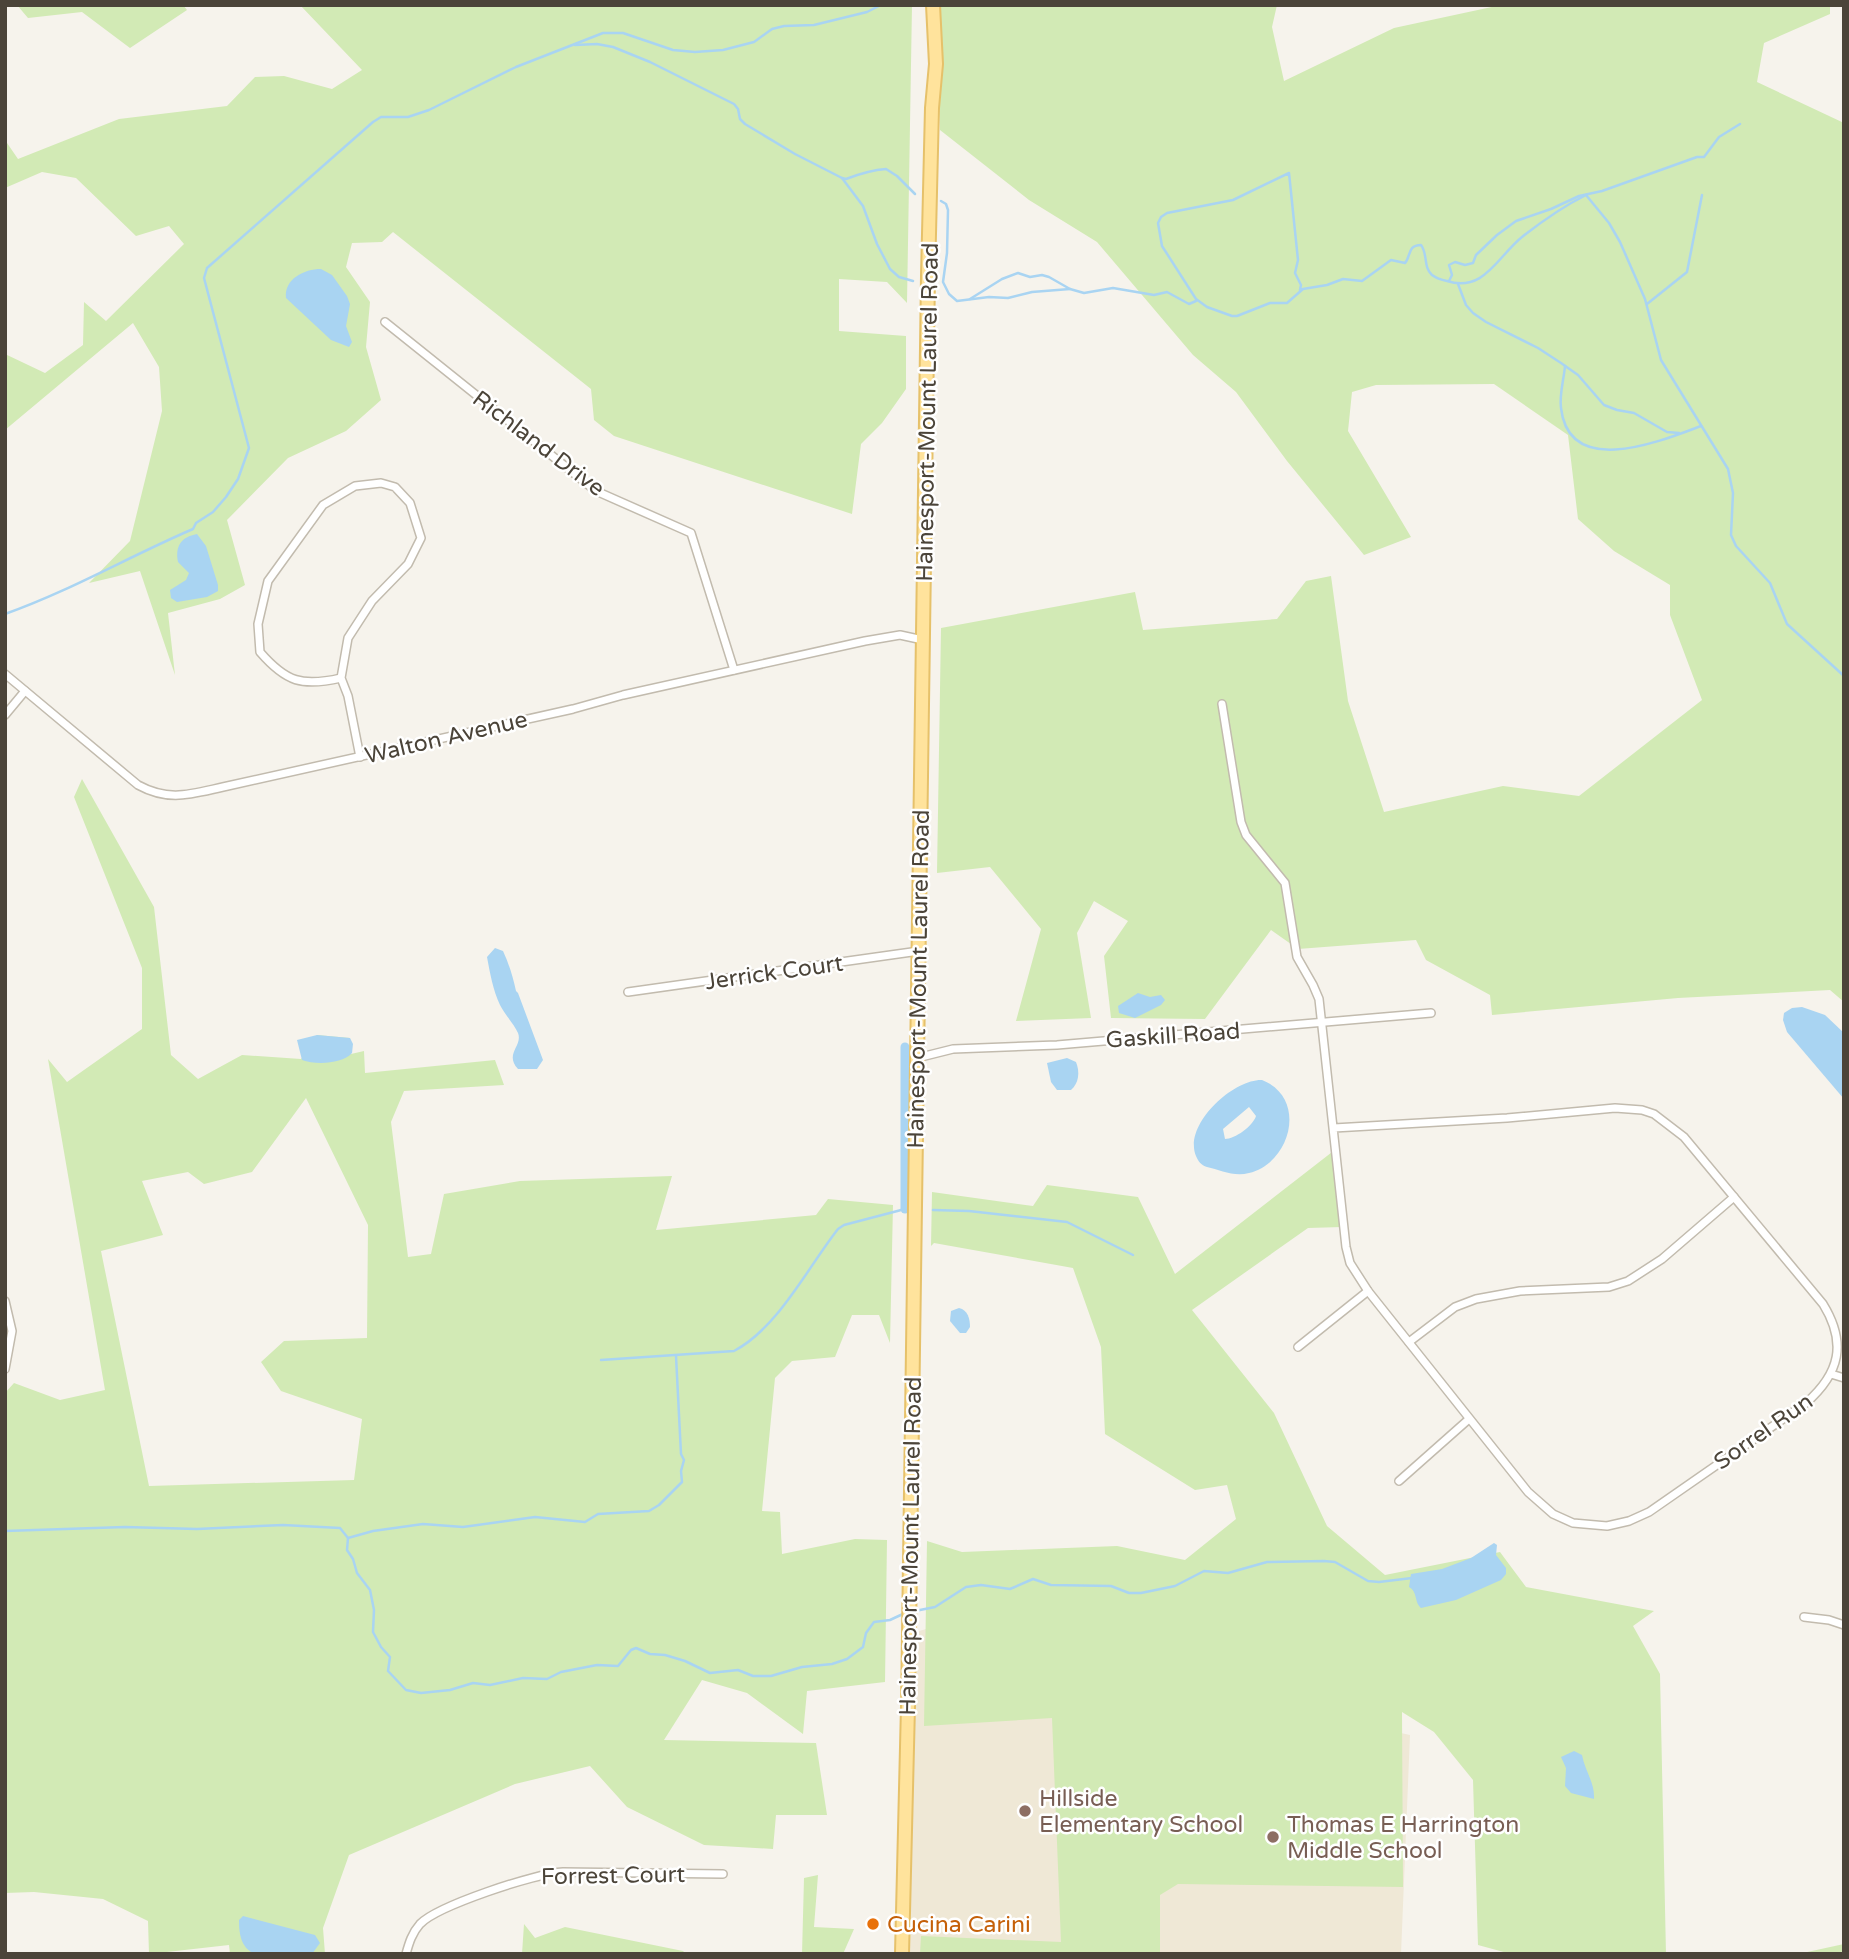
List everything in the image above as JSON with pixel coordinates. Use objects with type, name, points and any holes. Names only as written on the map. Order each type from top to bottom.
[{"type":"main road","name":"Hainesport-Mount Laurel Road","points":[[902,1954],[932,107],[936,64],[933,5]]},
{"type":"street","name":"Richland Drive","points":[[385,322],[596,491],[691,533],[734,670]]},
{"type":"street","points":[[341,678],[314,683],[295,681],[283,674],[260,652],[258,624],[268,581],[323,505],[355,486],[381,483],[395,487],[410,503],[421,538],[408,564],[372,601],[348,638],[341,678],[348,696],[360,757]]},
{"type":"street","name":"Walton Avenue","points":[[5,674],[138,785],[160,795],[172,796],[360,757],[573,709],[623,695],[893,636],[923,640]]},
{"type":"street","points":[[5,715],[25,691]]},
{"type":"street","name":"Sorrel Run","points":[[1222,704],[1241,822],[1246,835],[1285,883],[1293,943],[1297,957],[1316,992],[1323,1023],[1347,1255],[1358,1278],[1521,1483],[1544,1507],[1573,1523],[1607,1526],[1629,1521],[1649,1512],[1806,1403],[1823,1388],[1831,1374],[1838,1347],[1837,1335],[1829,1313],[1675,1128],[1654,1114],[1642,1110],[1615,1108],[1476,1120],[1334,1128]]},
{"type":"street","name":"Jerrick Court","points":[[628,992],[919,951]]},
{"type":"street","name":"Gaskill Road","points":[[917,1058],[953,1049],[1057,1045],[1431,1013]]},
{"type":"street","points":[[1409,1342],[1455,1307],[1476,1298],[1520,1291],[1609,1286],[1628,1281],[1662,1259],[1734,1197]]},
{"type":"street","points":[[1298,1347],[1368,1291]]},
{"type":"street","points":[[5,1301],[12,1331],[5,1369]]},
{"type":"street","points":[[1831,1374],[1844,1378]]},
{"type":"street","points":[[1399,1481],[1469,1419]]},
{"type":"street","points":[[1804,1618],[1829,1620],[1844,1625]]},
{"type":"street","name":"Forrest Court","points":[[406,1954],[414,1933],[429,1917],[539,1874],[723,1874]]},
{"type":"shaded area","points":[[984,1612],[1167,1682],[1410,1735],[1401,1954],[902,1954],[909,1634]]},
{"type":"green space","points":[[17,5],[183,5],[187,10],[130,48],[82,12],[28,18]]},
{"type":"green space","points":[[300,5],[912,5],[907,303],[887,282],[839,279],[839,331],[906,336],[906,389],[882,423],[861,444],[852,514],[614,436],[594,420],[591,389],[393,232],[382,242],[352,243],[346,267],[370,302],[366,347],[381,400],[346,431],[288,458],[227,520],[245,585],[220,599],[168,613],[175,675],[140,571],[89,583],[130,541],[162,411],[159,367],[133,323],[5,430],[5,354],[45,373],[83,345],[84,302],[106,321],[184,244],[169,226],[136,236],[76,178],[42,172],[5,188],[5,140],[18,159],[119,119],[227,106],[255,77],[284,76],[332,89],[362,70]]},
{"type":"green space","points":[[937,5],[1277,5],[1272,27],[1284,81],[1394,28],[1501,5],[1830,5],[1830,14],[1764,43],[1757,82],[1844,123],[1844,1002],[1830,990],[1678,998],[1492,1015],[1490,995],[1426,960],[1416,940],[1298,949],[1271,930],[1205,1019],[1111,1018],[1104,956],[1128,921],[1094,901],[1077,933],[1091,1018],[1016,1021],[1041,929],[990,867],[937,873],[941,628],[1135,592],[1143,630],[1277,619],[1306,581],[1331,576],[1348,701],[1384,812],[1503,786],[1579,796],[1702,700],[1670,615],[1670,585],[1614,551],[1578,519],[1568,435],[1494,384],[1376,385],[1352,392],[1348,431],[1411,537],[1364,555],[1287,461],[1236,392],[1193,355],[1097,242],[1029,200],[940,130]]},
{"type":"green space","points":[[82,779],[154,907],[171,1055],[198,1079],[242,1055],[301,1059],[317,1035],[350,1038],[351,1054],[364,1051],[365,1073],[495,1060],[504,1085],[404,1091],[391,1122],[408,1257],[431,1254],[444,1194],[520,1181],[672,1176],[656,1230],[816,1215],[828,1199],[893,1205],[890,1343],[879,1315],[852,1315],[835,1357],[792,1361],[775,1378],[762,1511],[780,1512],[782,1554],[855,1539],[887,1540],[885,1682],[807,1691],[803,1734],[747,1693],[702,1680],[664,1740],[816,1743],[827,1815],[776,1815],[773,1849],[704,1845],[627,1807],[590,1766],[515,1784],[349,1855],[323,1928],[325,1954],[230,1954],[229,1945],[149,1954],[148,1921],[103,1899],[34,1892],[5,1893],[5,1393],[14,1383],[60,1400],[105,1390],[48,1059],[67,1082],[142,1029],[142,968],[74,797]],"holes":[[[306,1098],[368,1225],[367,1338],[284,1341],[261,1362],[281,1391],[362,1419],[354,1480],[149,1486],[101,1251],[163,1235],[142,1181],[188,1172],[204,1184],[252,1172]]]},
{"type":"green space","points":[[1336,1149],[1342,1227],[1308,1228],[1192,1310],[1274,1413],[1327,1526],[1385,1575],[1500,1552],[1526,1587],[1654,1611],[1633,1626],[1660,1674],[1666,1954],[1511,1954],[1478,1945],[1473,1780],[1434,1732],[1402,1712],[1403,1887],[1178,1884],[1160,1895],[1160,1954],[920,1954],[921,1936],[1061,1942],[1052,1718],[924,1726],[927,1541],[962,1552],[1117,1546],[1185,1560],[1236,1519],[1227,1485],[1195,1490],[1105,1434],[1101,1347],[1073,1268],[934,1243],[931,1246],[932,1192],[1033,1206],[1047,1185],[1138,1197],[1175,1274]]},
{"type":"green space","points":[[818,1875],[814,1927],[854,1929],[843,1954],[802,1954],[804,1878]]},
{"type":"green space","points":[[524,1924],[535,1938],[565,1927],[683,1951],[686,1954],[522,1954]]},
{"type":"green space","points":[[1844,1944],[1843,1954],[1798,1954]]},
{"type":"water","points":[[321,269],[332,275],[350,304],[346,326],[352,342],[349,347],[331,340],[286,298],[288,285],[296,276]]},
{"type":"water","points":[[197,534],[206,546],[218,591],[207,597],[177,602],[171,598],[170,590],[186,580],[189,573],[178,562],[178,547],[187,537]]},
{"type":"water","points":[[495,948],[503,951],[543,1060],[537,1069],[518,1069],[514,1064],[513,1054],[519,1038],[518,1033],[502,1009],[487,957]]},
{"type":"water","points":[[1138,993],[1150,997],[1161,995],[1165,1000],[1161,1005],[1135,1018],[1119,1013],[1118,1006]]},
{"type":"water","points":[[1802,1007],[1825,1015],[1844,1033],[1844,1099],[1787,1032],[1784,1013],[1792,1008]]},
{"type":"water","points":[[317,1035],[350,1038],[353,1044],[352,1053],[348,1057],[328,1062],[302,1060],[297,1040]]},
{"type":"water","points":[[1067,1058],[1076,1062],[1077,1081],[1071,1090],[1057,1090],[1051,1082],[1047,1063]]},
{"type":"water","points":[[1262,1080],[1276,1089],[1285,1101],[1289,1115],[1284,1144],[1264,1167],[1249,1173],[1233,1174],[1203,1165],[1196,1156],[1194,1144],[1204,1118],[1225,1095],[1250,1082]],"holes":[[[1249,1107],[1256,1116],[1243,1131],[1225,1139],[1223,1129]]]},
{"type":"water","points":[[959,1308],[965,1311],[969,1318],[970,1327],[966,1333],[960,1333],[950,1321],[951,1311]]},
{"type":"water","points":[[1494,1543],[1497,1545],[1496,1555],[1506,1568],[1506,1574],[1501,1580],[1456,1600],[1421,1608],[1419,1606],[1409,1587],[1411,1574],[1442,1569],[1471,1558]]},
{"type":"water","points":[[1574,1751],[1582,1755],[1594,1799],[1571,1793],[1565,1786],[1566,1768],[1561,1757]]},
{"type":"water","points":[[243,1916],[315,1935],[320,1943],[312,1954],[251,1952],[244,1946],[240,1933],[239,1920]]},
{"type":"waterway","points":[[5,614],[53,595],[193,529],[196,523],[213,512],[226,497],[238,479],[249,448],[204,278],[207,268],[373,122],[381,117],[408,117],[429,110],[516,67],[603,33],[623,33],[673,50],[723,50],[754,42],[772,29],[814,25],[867,12],[881,5]]},
{"type":"waterway","points":[[575,45],[597,44],[613,47],[650,62],[734,104],[745,124],[842,178],[863,206],[877,244],[890,269],[899,277],[913,281]]},
{"type":"waterway","points":[[1449,281],[1452,275],[1449,265],[1455,262],[1465,265],[1473,263],[1476,255],[1516,221],[1579,196],[1704,157],[1719,137],[1740,124]]},
{"type":"waterway","points":[[842,178],[886,169],[915,194]]},
{"type":"waterway","points":[[1300,290],[1301,285],[1295,273],[1298,260],[1289,173],[1233,200],[1167,213],[1158,223],[1162,246],[1196,299],[1207,307],[1237,316],[1270,303],[1287,303],[1303,289],[1343,279],[1362,281],[1391,260],[1405,263],[1411,249],[1421,245],[1427,268],[1434,276],[1460,283],[1471,282],[1489,271],[1529,231],[1586,195]]},
{"type":"waterway","points":[[1586,195],[1609,223],[1620,242],[1645,299],[1661,360],[1728,469],[1733,493],[1731,535],[1736,546],[1770,583],[1787,624],[1844,676]]},
{"type":"waterway","points":[[1647,304],[1687,272],[1702,195]]},
{"type":"waterway","points":[[941,201],[946,204],[948,210],[943,282],[949,294],[957,301],[989,297],[1008,298],[1032,292],[1070,289]]},
{"type":"waterway","points":[[970,299],[1002,279],[1018,273],[1030,277],[1049,277],[1070,289],[1084,293],[1113,288],[1154,295],[1167,292],[1189,304],[1196,301]]},
{"type":"waterway","points":[[1458,284],[1466,305],[1473,313],[1561,363],[1578,375],[1604,405],[1634,413],[1667,432],[1679,433]]},
{"type":"waterway","points":[[1565,366],[1561,408],[1568,430],[1581,443],[1598,449],[1641,446],[1701,426]]},
{"type":"waterway","points":[[905,1047],[905,1209]]},
{"type":"waterway","points":[[601,1360],[734,1351],[765,1328],[838,1229],[844,1225],[905,1209]]},
{"type":"waterway","points":[[933,1210],[969,1211],[1067,1222],[1133,1255]]},
{"type":"waterway","points":[[348,1538],[373,1531],[423,1524],[463,1527],[535,1517],[585,1522],[598,1514],[649,1511],[682,1482],[684,1460],[681,1454],[676,1356]]},
{"type":"waterway","points":[[5,1531],[125,1527],[197,1529],[283,1525],[340,1528],[348,1538],[347,1550],[357,1573],[370,1590],[374,1610],[373,1632],[390,1657],[388,1671],[406,1690],[421,1693],[450,1690],[473,1683],[490,1685],[523,1678],[547,1679],[561,1672],[597,1665],[618,1666],[631,1650],[636,1648],[650,1654],[685,1661],[710,1673],[738,1670],[753,1676],[771,1676],[847,1659],[863,1647],[866,1633],[874,1622],[890,1620],[905,1613]]},
{"type":"waterway","points":[[915,1611],[935,1607],[966,1587],[981,1585],[1010,1589],[1033,1579],[1051,1585],[1111,1586],[1129,1593],[1141,1593],[1175,1586],[1204,1571],[1228,1573],[1267,1562],[1335,1562],[1368,1581],[1412,1578]]},
{"type":"place","name":"Hillside Elementary School","points":[[1025,1811]]},
{"type":"place","name":"Thomas E Harrington Middle School","points":[[1273,1837]]},
{"type":"place","name":"Cucina Carini","points":[[873,1924]]}]
